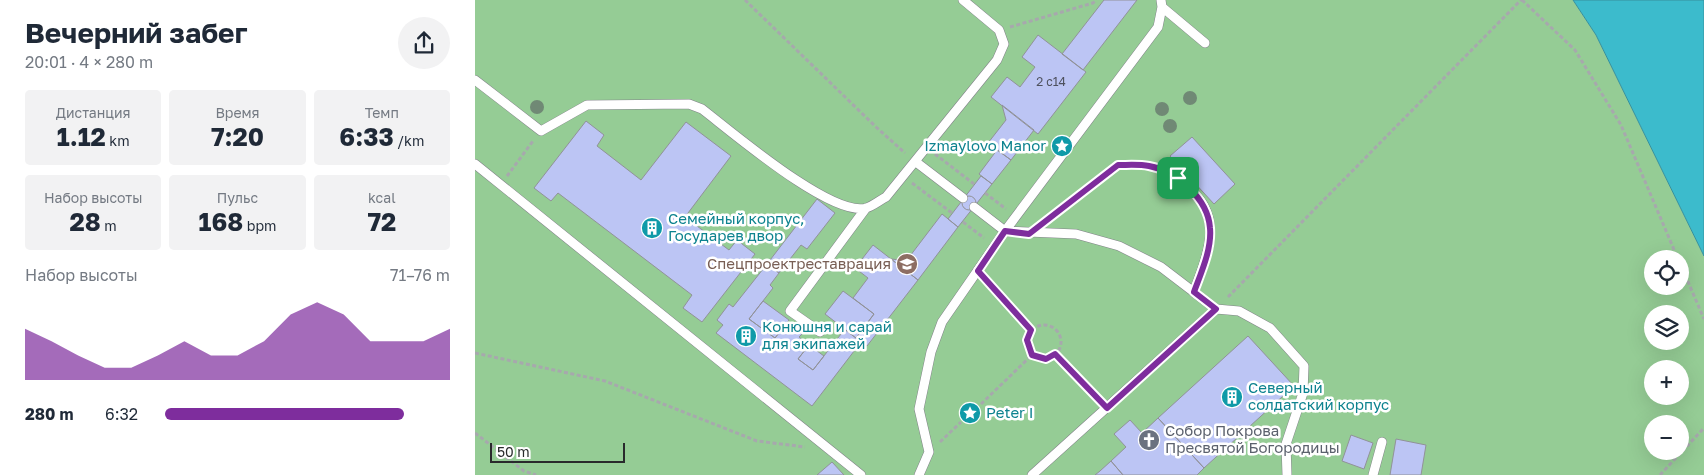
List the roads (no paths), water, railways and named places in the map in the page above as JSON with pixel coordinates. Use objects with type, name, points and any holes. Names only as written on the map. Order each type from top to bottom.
[{"type":"lane","points":[[820,332],[790,311],[866,208],[887,197],[916,162],[997,60],[1004,44],[999,30],[963,0]]},
{"type":"lane","points":[[1161,4],[1205,43]]},
{"type":"lane","points":[[919,475],[929,452],[919,409],[931,352],[942,322],[1005,231],[1158,27],[1161,4]]},
{"type":"lane","points":[[475,80],[541,131],[587,105],[689,104],[702,109],[802,184],[841,205],[866,208]]},
{"type":"lane","points":[[916,162],[963,198]]},
{"type":"lane","points":[[475,164],[861,475]]},
{"type":"lane","points":[[1178,178],[1204,206],[1211,229],[1208,250],[1194,292]]},
{"type":"lane","points":[[974,207],[1005,231],[1029,234],[1076,234],[1119,246],[1161,267],[1216,309],[1239,311],[1270,328],[1304,366],[1303,393],[1286,444],[1287,475]]},
{"type":"lane","points":[[1032,475],[1216,309]]},
{"type":"lane","points":[[1373,475],[1382,442]]},
{"type":"water","points":[[1573,0],[1704,0],[1704,256],[1596,35]]},
{"type":"place","name":"Izmaylovo Manor","points":[[1062,146]]},
{"type":"place","name":"Семейный корпус, Государев двор","points":[[652,228]]},
{"type":"place","name":"Спецпроектреставрация","points":[[907,264]]},
{"type":"place","name":"Конюшня и сарай для экипажей","points":[[746,336]]},
{"type":"place","name":"Северный солдатский корпус","points":[[1232,397]]},
{"type":"place","name":"Peter I","points":[[970,413]]},
{"type":"place","name":"Собор Покрова Пресвятой Богородицы","points":[[1149,440]]}]
